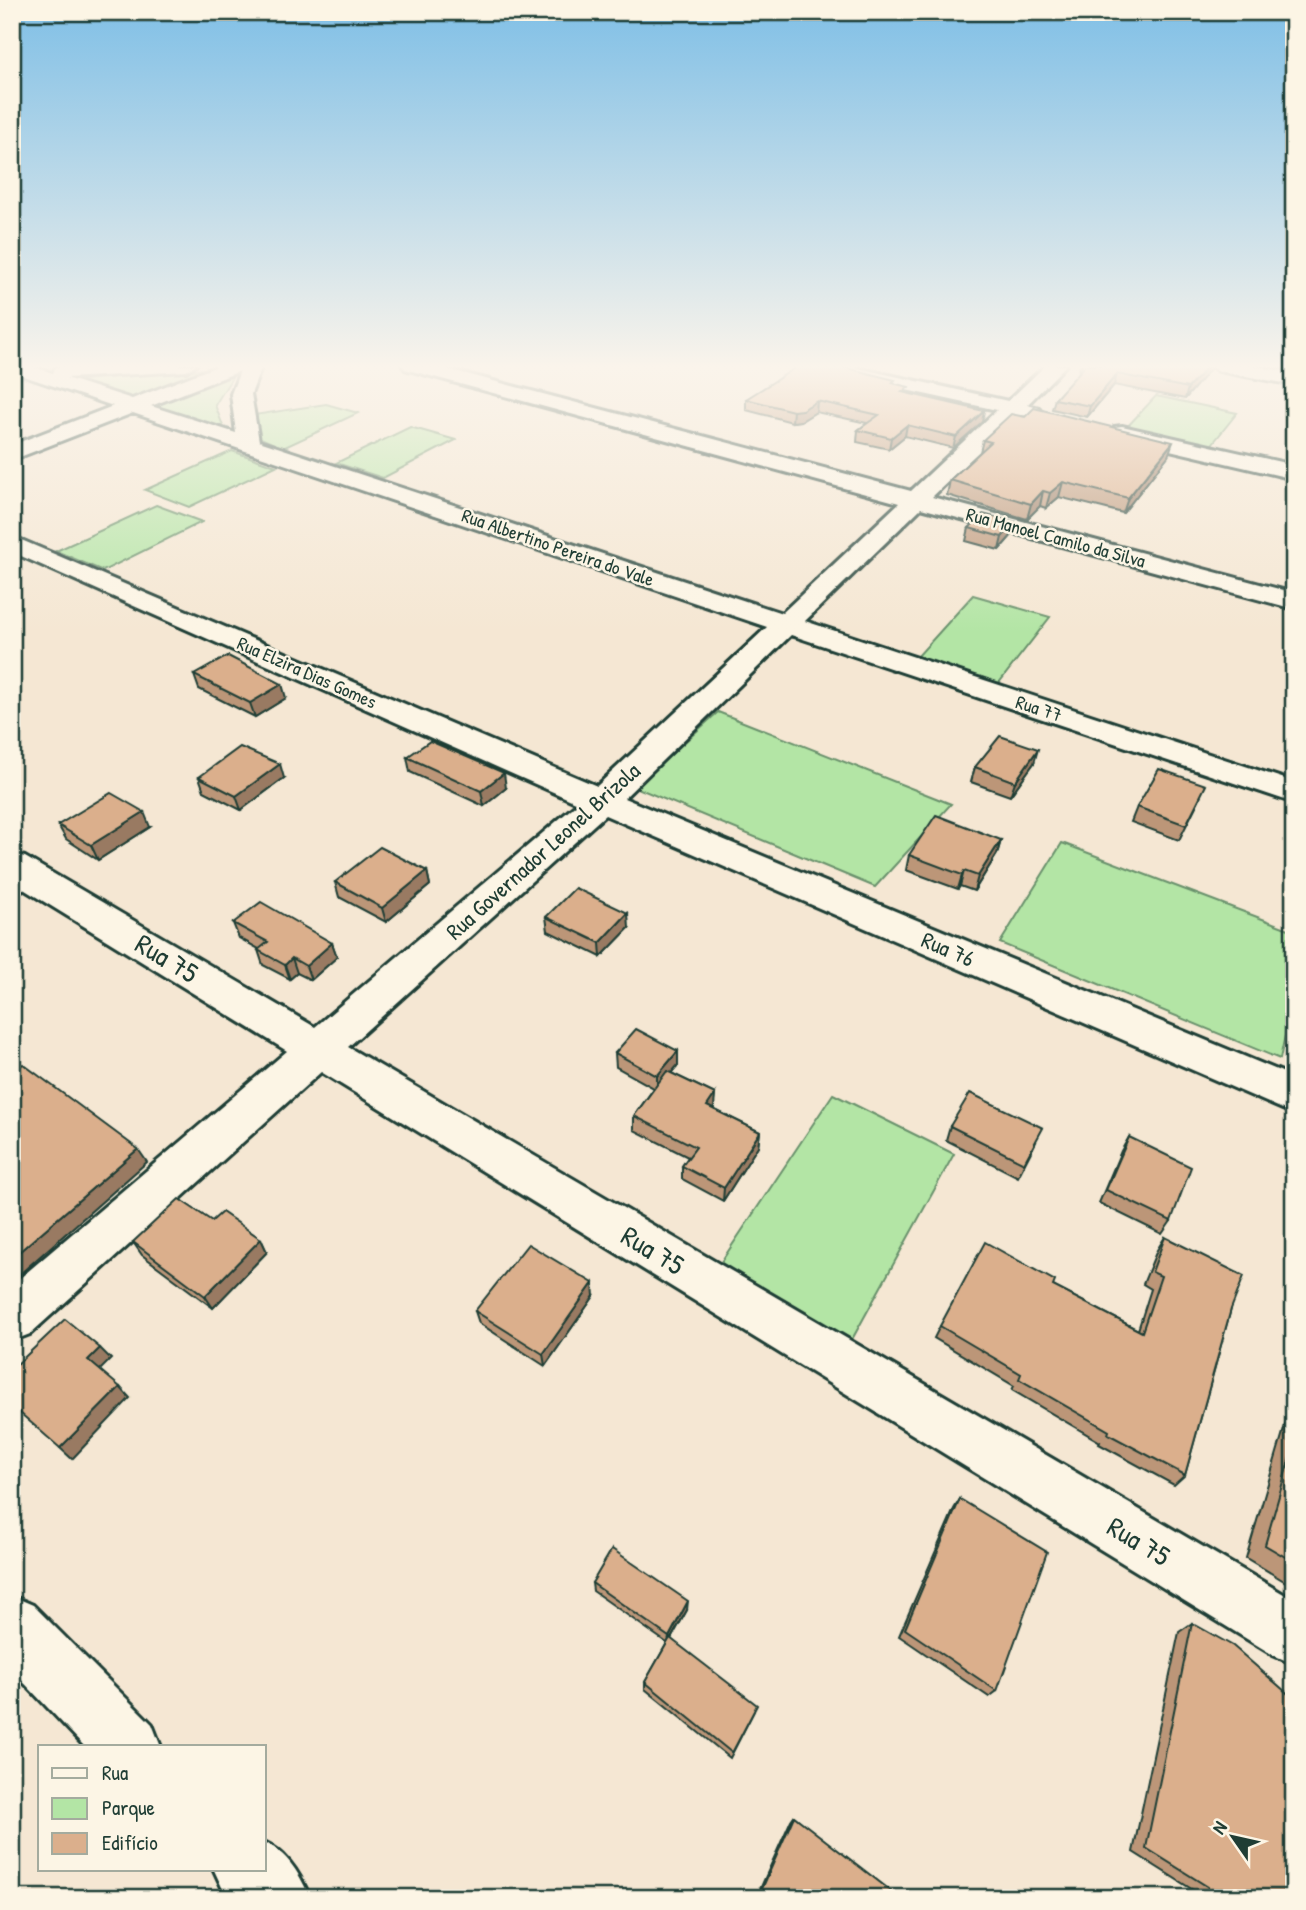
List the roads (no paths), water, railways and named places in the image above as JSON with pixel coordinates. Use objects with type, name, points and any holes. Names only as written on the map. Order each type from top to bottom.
[{"type":"street","name":"Rua Albertino Pereira do Vale","points":[[282,454],[785,623]]},
{"type":"street","name":"Rua Manoel Camilo da Silva","points":[[745,454],[1294,601]]},
{"type":"street","name":"Rua Governador Leonel Brizola","points":[[12,1317],[601,801],[965,454]]},
{"type":"street","points":[[1217,454],[1294,472]]},
{"type":"street","name":"Rua Elzira Dias Gomes","points":[[12,543],[601,801]]},
{"type":"street","name":"Rua 77","points":[[785,623],[1294,793]]},
{"type":"street","name":"Rua 76","points":[[601,801],[1294,1096]]},
{"type":"street","name":"Rua 75","points":[[12,866],[1294,1634]]},
{"type":"street","points":[[12,1626],[127,1745]]},
{"type":"street","points":[[249,1871],[275,1898]]}]
